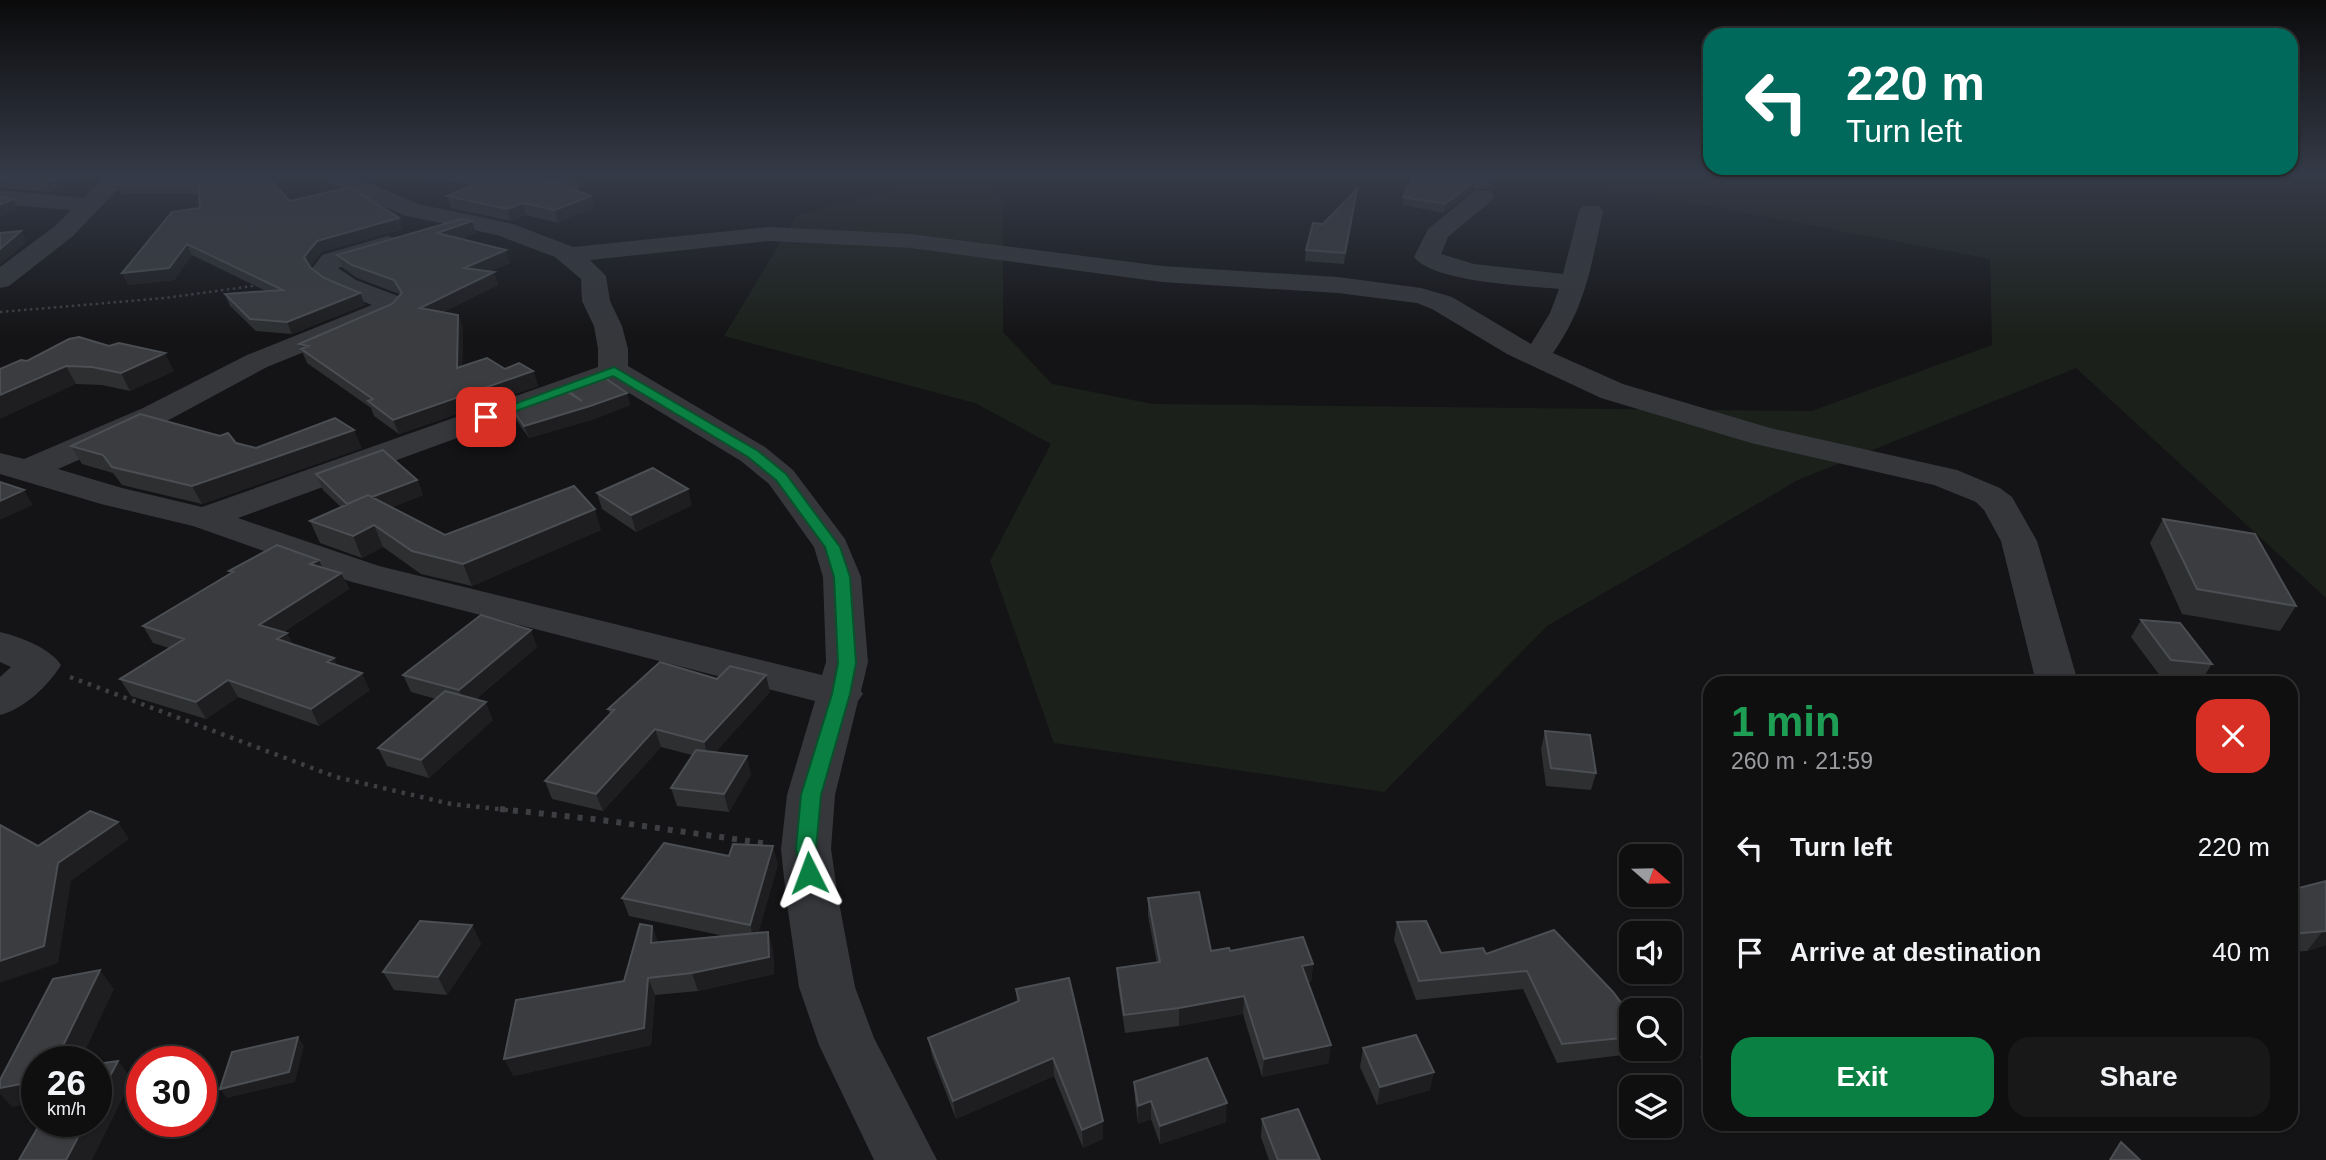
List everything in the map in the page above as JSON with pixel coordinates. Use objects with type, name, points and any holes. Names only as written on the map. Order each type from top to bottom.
[{"type":"street","points":[[6,273],[67,228]]},
{"type":"street","points":[[13,467],[154,415],[257,360],[390,306],[388,302],[347,286],[324,270],[331,260],[456,228]]},
{"type":"street","points":[[496,228],[527,236],[567,255],[593,276],[596,301],[608,326],[614,371],[753,454],[781,477],[832,547],[842,577],[847,663],[841,694],[811,795],[806,849],[827,987],[848,1045],[906,1160]]},
{"type":"street","points":[[1444,228],[1437,234],[1427,257],[1431,261],[1462,270],[1574,284]]},
{"type":"street","points":[[1536,357],[1569,303],[1587,228]]},
{"type":"street","points":[[567,255],[769,234],[911,241],[1162,274],[1312,283],[1405,292],[1442,303],[1517,348],[1612,390],[1763,436],[1945,477],[1988,495],[1999,505],[2019,541],[2055,676]]},
{"type":"street","points":[[204,518],[614,371]]},
{"type":"street","points":[[13,467],[113,497],[204,518],[366,574],[841,694]]},
{"type":"street","points":[[0,645],[40,665],[0,701]]},
{"type":"path","points":[[0,312],[198,295],[267,284],[324,270]]},
{"type":"path","points":[[40,665],[336,777],[450,804],[602,820],[806,849]]},
{"type":"shaded area","points":[[789,228],[1003,228],[1003,332],[1052,384],[1152,404],[1812,411],[1992,345],[1990,259],[1826,228],[2326,228],[2326,598],[2076,368],[1798,480],[1547,626],[1384,792],[1054,743],[990,561],[1051,444],[975,403],[724,336]]},
{"type":"building","points":[[159,228],[363,228],[317,241],[304,257],[310,267],[324,278],[360,293],[287,322],[250,319],[225,294],[283,290],[187,244],[169,268],[122,273]]},
{"type":"building","points":[[430,228],[451,228],[437,233],[506,250],[464,268],[494,272],[420,308],[458,315],[457,368],[487,358],[505,369],[519,363],[533,371],[393,420],[368,401],[373,399],[301,349],[308,346],[299,344],[392,304],[402,293],[394,280],[352,265],[337,255]]},
{"type":"building","points":[[1312,228],[1350,228],[1345,253],[1306,250]]},
{"type":"building","points":[[21,231],[0,249],[0,233]]},
{"type":"building","points":[[79,337],[109,346],[119,343],[165,353],[121,373],[92,367],[66,366],[0,395],[0,369],[21,360],[27,361],[69,339]]},
{"type":"building","points":[[602,376],[627,393],[524,426],[511,407],[562,389],[582,401],[566,389]]},
{"type":"building","points":[[140,414],[220,436],[228,433],[236,443],[256,448],[335,418],[354,430],[192,486],[112,467],[103,455],[71,446]]},
{"type":"building","points":[[383,450],[417,480],[347,504],[316,474]]},
{"type":"building","points":[[653,468],[688,489],[631,515],[597,493]]},
{"type":"building","points":[[0,482],[24,490],[0,501]]},
{"type":"building","points":[[574,486],[595,509],[463,564],[412,551],[374,525],[353,536],[310,521],[368,495],[445,535]]},
{"type":"building","points":[[2163,519],[2255,534],[2296,606],[2197,589]]},
{"type":"building","points":[[277,545],[319,560],[310,564],[341,573],[259,625],[287,633],[277,639],[334,658],[327,662],[362,673],[311,709],[228,680],[196,702],[120,679],[184,639],[143,626],[233,572],[229,571]]},
{"type":"building","points":[[481,615],[531,630],[459,690],[403,675]]},
{"type":"building","points":[[2141,620],[2180,623],[2212,664],[2171,660]]},
{"type":"building","points":[[660,662],[717,679],[730,666],[766,675],[704,742],[655,729],[596,794],[545,781],[614,710],[608,709]]},
{"type":"building","points":[[445,691],[486,702],[421,760],[378,748]]},
{"type":"building","points":[[1545,731],[1590,735],[1596,773],[1551,768]]},
{"type":"building","points":[[696,750],[747,756],[724,794],[671,788]]},
{"type":"building","points":[[90,811],[118,822],[58,863],[44,946],[0,961],[0,825],[38,846]]},
{"type":"building","points":[[664,843],[729,856],[733,844],[773,846],[750,925],[622,898]]},
{"type":"building","points":[[2326,881],[2326,931],[2298,933],[2298,888]]},
{"type":"building","points":[[1199,892],[1211,951],[1229,948],[1230,951],[1303,937],[1313,964],[1302,966],[1331,1045],[1264,1059],[1244,996],[1124,1015],[1117,968],[1160,962],[1148,898]]},
{"type":"building","points":[[420,921],[472,925],[438,977],[383,972]]},
{"type":"building","points":[[1426,921],[1441,953],[1483,948],[1486,954],[1554,930],[1619,1000],[1619,1038],[1562,1044],[1527,971],[1419,981],[1397,922]]},
{"type":"building","points":[[640,924],[652,926],[651,943],[768,932],[769,957],[692,973],[648,978],[644,1028],[504,1059],[516,1000],[624,981]]},
{"type":"building","points":[[100,970],[63,1046],[21,1046],[21,1084],[0,1088],[0,1080],[53,979]]},
{"type":"building","points":[[1069,978],[1103,1121],[1082,1130],[1053,1058],[953,1101],[928,1038],[1019,1001],[1016,989]]},
{"type":"building","points":[[1416,1035],[1434,1072],[1380,1087],[1363,1048]]},
{"type":"building","points":[[298,1037],[289,1072],[220,1089],[232,1052]]},
{"type":"building","points":[[1207,1058],[1227,1103],[1160,1126],[1151,1101],[1138,1106],[1134,1082]]},
{"type":"building","points":[[118,1061],[112,1072],[112,1062]]},
{"type":"building","points":[[1298,1109],[1320,1160],[1278,1160],[1262,1119]]},
{"type":"building","points":[[32,1137],[78,1137],[66,1160],[19,1160]]},
{"type":"building","points":[[2121,1142],[2140,1160],[2110,1160]]},
{"type":"route","points":[[486,417],[614,371],[753,454],[781,477],[832,547],[842,577],[847,663],[841,694],[811,795],[806,849],[809,873]]}]
